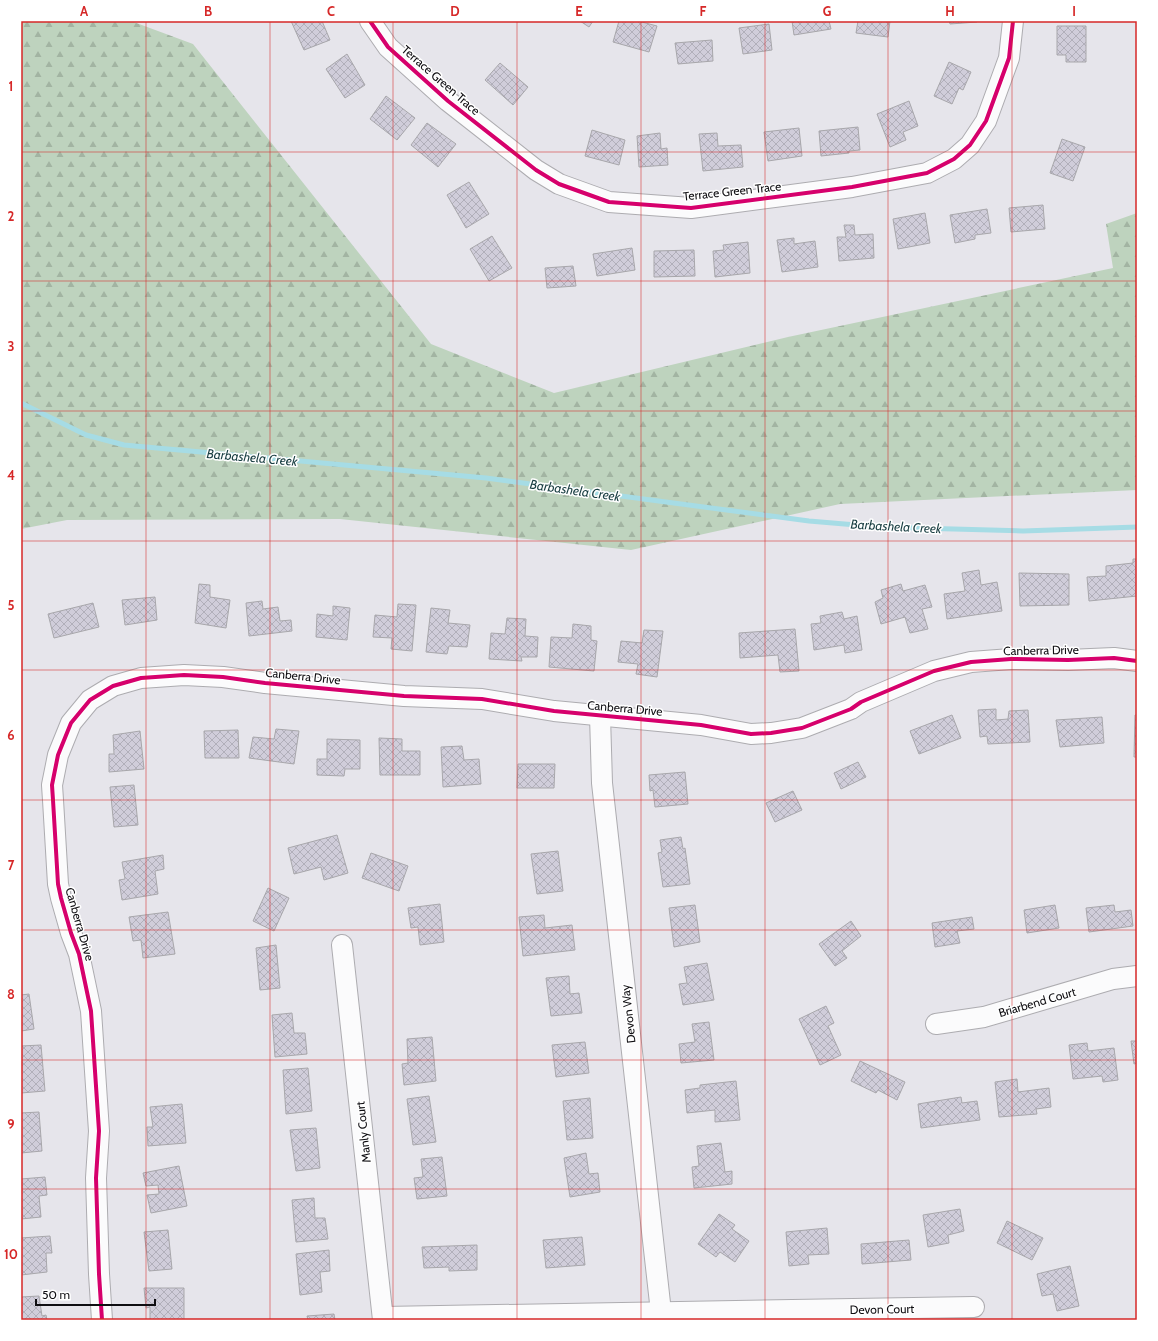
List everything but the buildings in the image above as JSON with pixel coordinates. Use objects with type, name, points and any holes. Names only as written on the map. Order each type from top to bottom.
[{"type":"street","name":"Terrace Green Trace","points":[[370,21],[388,47],[448,101],[536,170],[559,184],[609,202],[691,208],[852,187],[927,173],[954,159],[970,145],[986,121],[1009,58],[1013,21]]},
{"type":"street","name":"Canberra Drive","points":[[102,1320],[96,1178],[99,1131],[91,1011],[79,954],[71,933],[60,890],[52,785],[58,755],[71,723],[90,700],[113,686],[141,678],[184,675],[223,677],[265,683],[404,696],[482,699],[554,711],[701,725],[751,734],[771,733],[802,728],[851,709],[862,702],[934,671],[971,662],[1011,659],[1068,660],[1114,658],[1137,661]]},
{"type":"street","name":"Devon Way","points":[[600,716],[602,783],[661,1312]]},
{"type":"street","name":"Manly Court","points":[[342,945],[383,1318]]},
{"type":"street","name":"Briarbend Court","points":[[936,1024],[984,1017],[1113,979],[1137,976]]},
{"type":"street","name":"Devon Court","points":[[383,1318],[974,1307]]},
{"type":"green space","points":[[21,21],[131,21],[193,44],[431,344],[554,393],[788,337],[1113,268],[1106,224],[1137,213],[1137,490],[840,504],[631,550],[340,519],[67,520],[21,529]]},
{"type":"waterway","name":"Barbashela Creek","points":[[21,403],[86,435],[124,445],[486,478],[809,521],[880,527],[1023,531],[1137,527]]},
{"type":"cycle path","points":[[370,21],[388,47],[448,101],[536,170],[559,184],[609,202],[691,208],[852,187],[927,173],[954,159],[970,145],[986,121],[1009,58],[1013,21]]},
{"type":"cycle path","points":[[102,1320],[96,1178],[99,1131],[91,1011],[79,954],[71,933],[58,884],[52,785],[58,755],[71,723],[90,700],[113,686],[141,678],[184,675],[223,677],[265,683],[404,696],[482,699],[554,711],[701,725],[751,734],[771,733],[802,728],[851,709],[861,702],[934,671],[971,662],[1011,659],[1068,660],[1114,658],[1137,661]]}]
